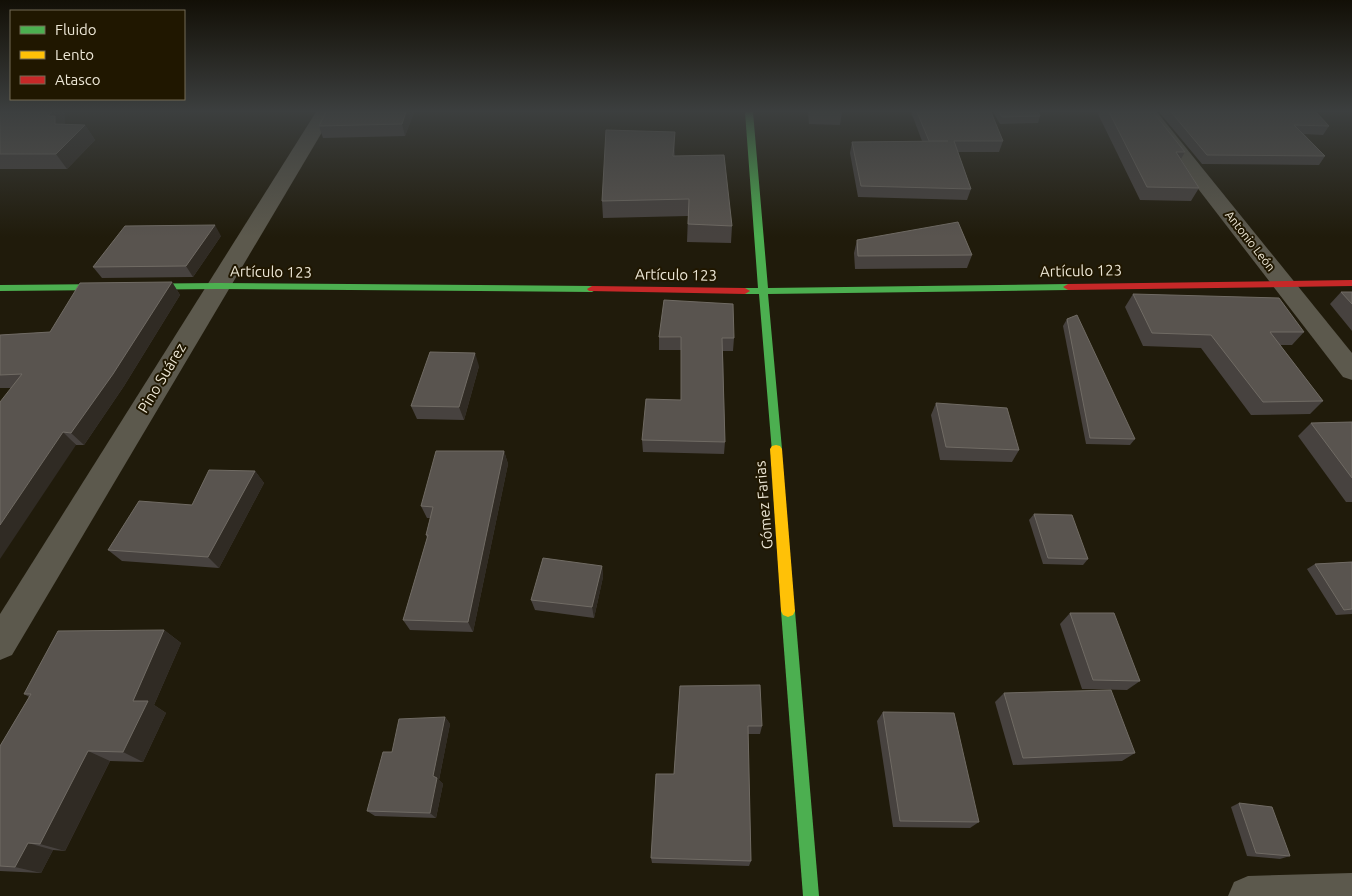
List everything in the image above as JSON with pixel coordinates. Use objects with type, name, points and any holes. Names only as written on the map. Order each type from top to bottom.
[{"type":"street","name":"Pino Suárez","points":[[0,644],[299,154]]},
{"type":"street","name":"Gómez Farias","points":[[752,154],[811,896]]},
{"type":"street","name":"Antonio León","points":[[1181,154],[1352,371]]},
{"type":"street","name":"Artículo 123","points":[[0,288],[218,286],[762,291],[1352,283]]},
{"type":"street","points":[[1248,896],[1352,893]]},
{"type":"building","points":[[605,154],[673,154],[673,156],[724,155],[732,226],[688,224],[689,199],[602,201]]},
{"type":"building","points":[[854,154],[959,154],[971,189],[861,186]]},
{"type":"building","points":[[1130,154],[1177,154],[1199,188],[1147,187]]},
{"type":"building","points":[[1206,154],[1323,154],[1325,156]]},
{"type":"building","points":[[958,222],[972,255],[858,256],[857,240]]},
{"type":"building","points":[[215,225],[186,266],[93,267],[125,226]]},
{"type":"building","points":[[172,282],[113,374],[71,433],[63,432],[0,525],[0,402],[22,374],[0,375],[0,335],[50,332],[80,283]]},
{"type":"building","points":[[1341,292],[1352,292],[1352,304]]},
{"type":"building","points":[[1133,294],[1279,298],[1304,332],[1270,332],[1323,401],[1263,402],[1211,335],[1152,333]]},
{"type":"building","points":[[664,300],[733,304],[734,338],[722,338],[725,442],[642,440],[646,399],[681,400],[681,337],[659,337]]},
{"type":"building","points":[[1077,315],[1135,439],[1090,438],[1067,319]]},
{"type":"building","points":[[430,352],[475,353],[459,407],[411,406]]},
{"type":"building","points":[[936,403],[1007,408],[1019,450],[946,447]]},
{"type":"building","points":[[1352,422],[1352,478],[1311,423]]},
{"type":"building","points":[[436,451],[504,451],[468,622],[403,620],[428,535],[426,535],[433,507],[421,506]]},
{"type":"building","points":[[209,470],[255,471],[208,557],[108,550],[139,501],[192,505]]},
{"type":"building","points":[[1034,514],[1072,515],[1088,559],[1048,558]]},
{"type":"building","points":[[543,558],[602,566],[592,607],[531,600]]},
{"type":"building","points":[[1352,562],[1352,609],[1344,610],[1315,564]]},
{"type":"building","points":[[1070,613],[1114,613],[1140,681],[1093,680]]},
{"type":"building","points":[[164,630],[133,701],[148,701],[123,752],[88,751],[40,844],[28,843],[15,867],[0,866],[0,746],[31,694],[24,694],[58,631]]},
{"type":"building","points":[[760,685],[762,726],[748,726],[751,861],[651,858],[656,774],[674,774],[680,686]]},
{"type":"building","points":[[1111,690],[1135,753],[1023,758],[1004,693]]},
{"type":"building","points":[[883,712],[954,713],[979,822],[900,821]]},
{"type":"building","points":[[445,717],[433,776],[437,778],[430,813],[367,811],[383,752],[392,752],[399,719]]},
{"type":"building","points":[[1239,803],[1272,807],[1290,856],[1256,853]]},
{"type":"traffic: fast","points":[[752,154],[776,449]]},
{"type":"traffic: fast","points":[[0,288],[218,286],[592,289]]},
{"type":"traffic: fast","points":[[745,291],[1068,287]]},
{"type":"traffic: fast","points":[[788,611],[811,896]]},
{"type":"traffic: slow","points":[[776,449],[788,611]]},
{"type":"traffic: jam","points":[[1068,287],[1352,283]]},
{"type":"traffic: jam","points":[[592,289],[745,291]]}]
